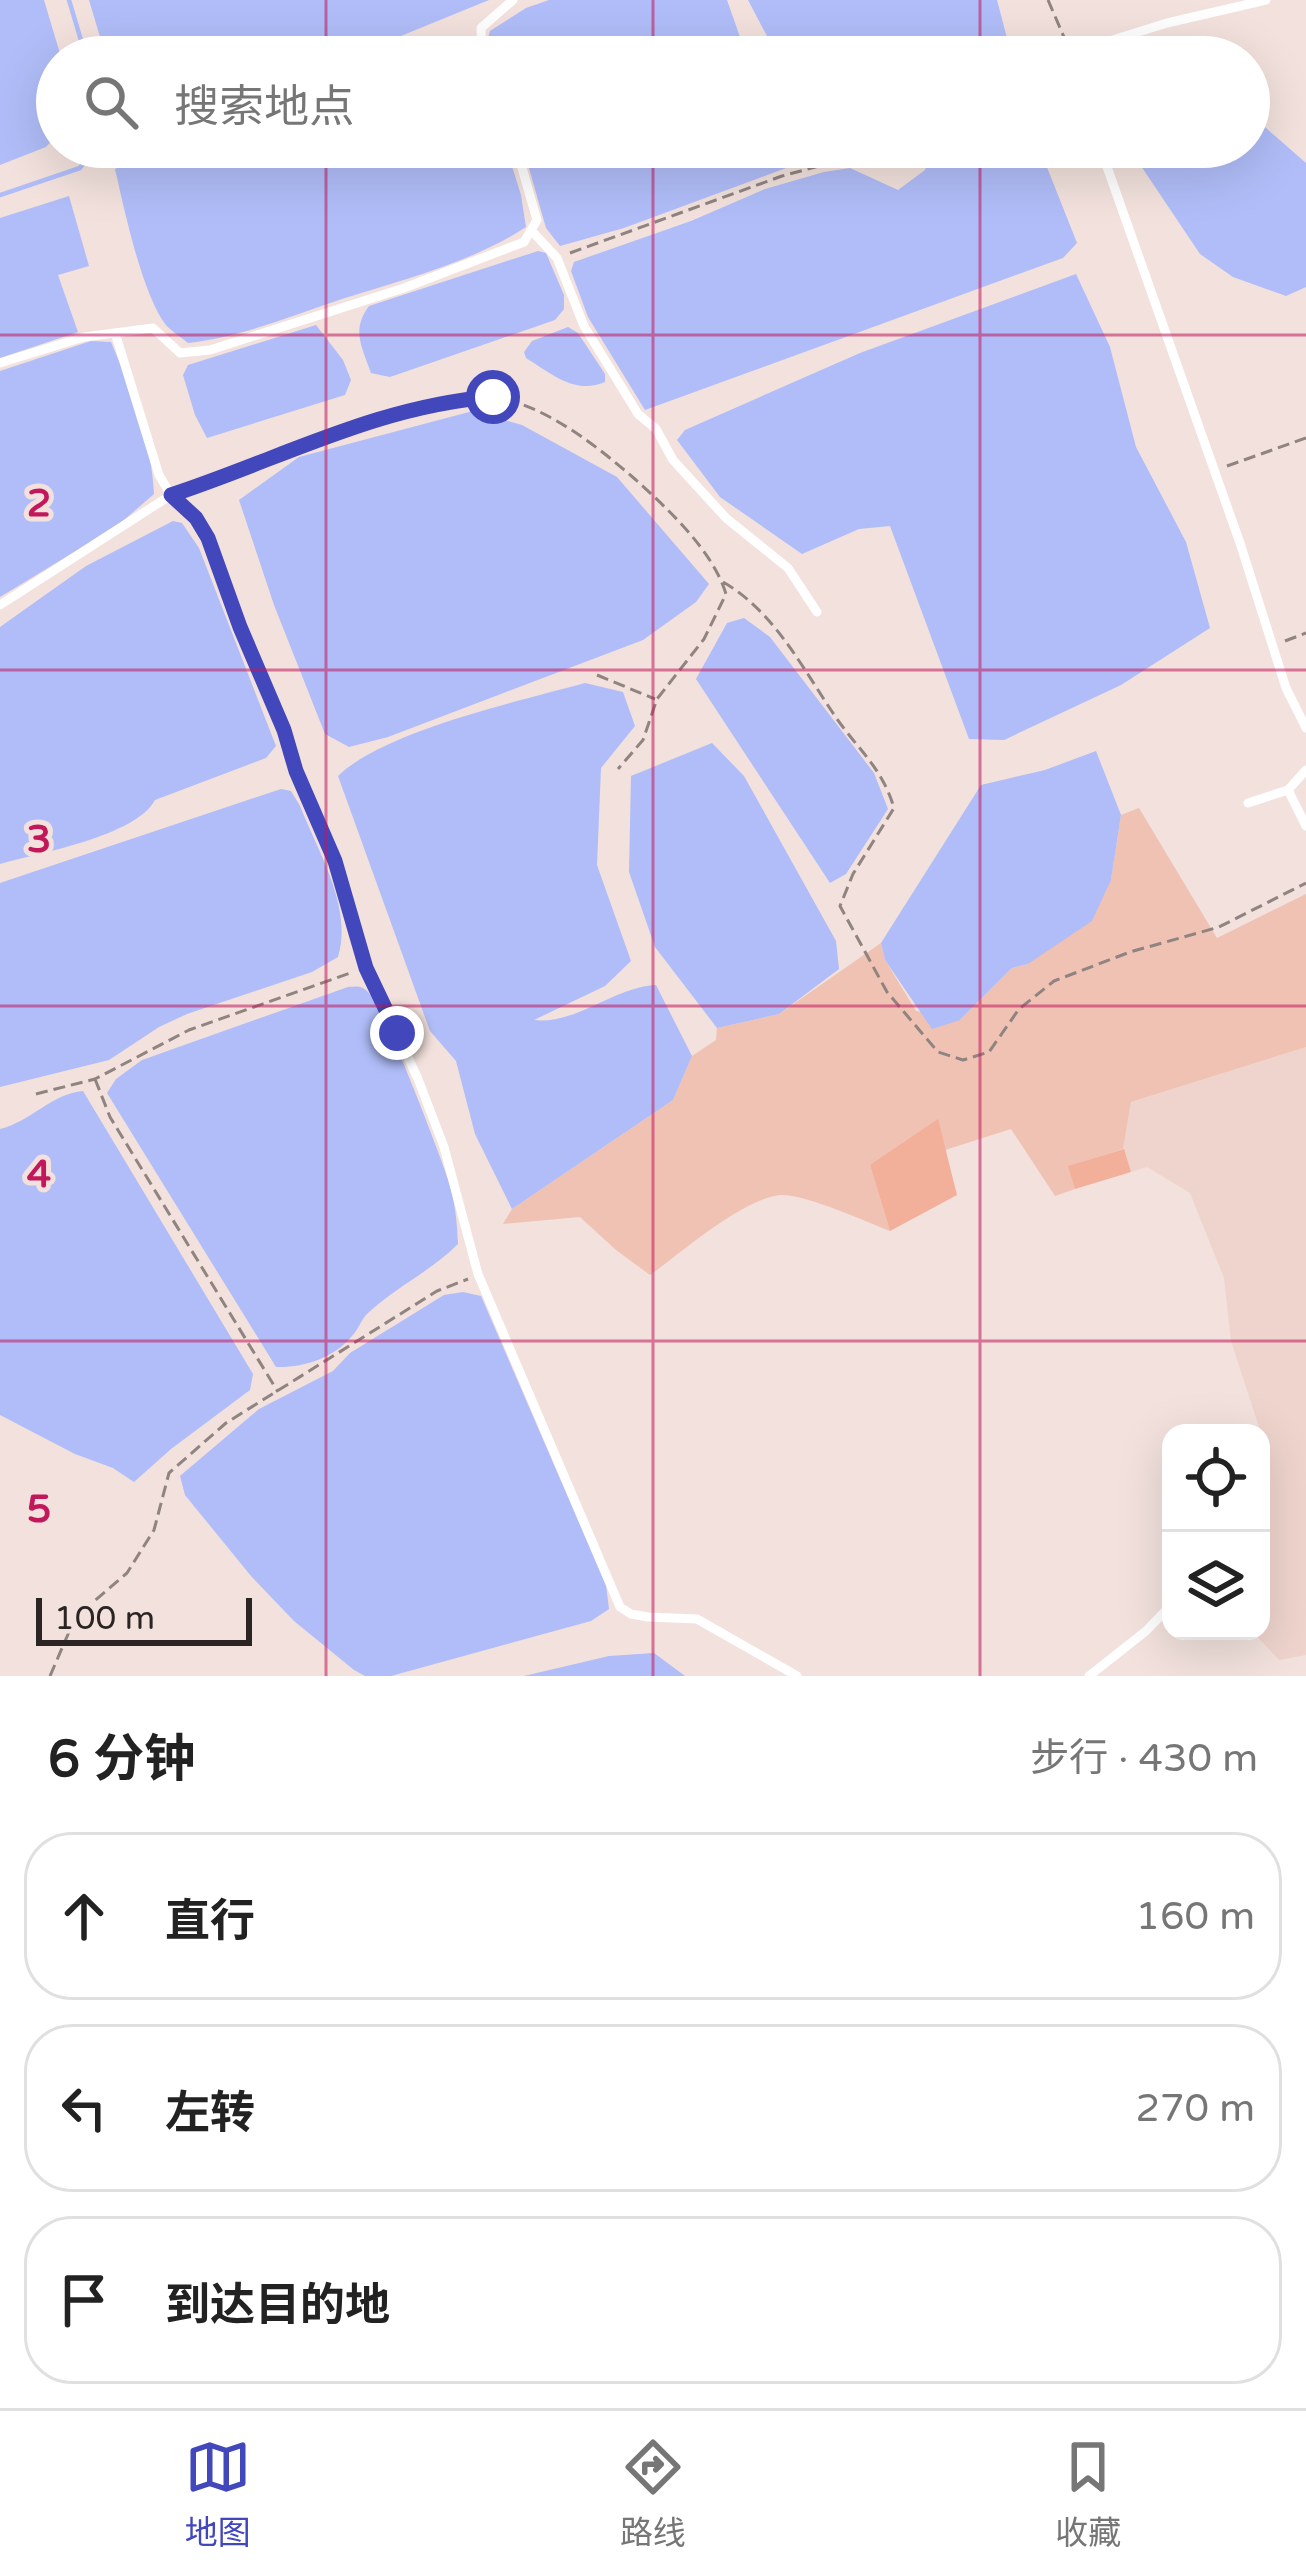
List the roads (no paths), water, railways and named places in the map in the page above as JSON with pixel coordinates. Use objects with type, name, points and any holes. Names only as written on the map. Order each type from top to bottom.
[{"type":"lane","points":[[481,36],[481,28],[513,0]]},
{"type":"lane","points":[[1125,36],[1266,0]]},
{"type":"lane","points":[[0,363],[84,337],[153,328],[181,353],[210,350],[404,287],[524,242],[537,220],[522,168]]},
{"type":"lane","points":[[1107,168],[1286,688],[1306,728]]},
{"type":"lane","points":[[531,230],[557,258],[584,326],[638,414],[656,429],[674,460],[726,518],[788,568],[817,612]]},
{"type":"lane","points":[[116,336],[159,475],[208,538],[335,861],[366,968],[418,1078],[444,1147],[478,1274],[620,1607],[648,1617],[697,1619],[797,1676]]},
{"type":"lane","points":[[0,605],[171,495]]},
{"type":"lane","points":[[1248,803],[1288,790],[1306,770]]},
{"type":"lane","points":[[1288,790],[1306,826]]},
{"type":"lane","points":[[1089,1676],[1162,1614]]},
{"type":"water","points":[[0,0],[44,0],[55,36],[36,36],[36,151],[0,165]]},
{"type":"water","points":[[89,0],[489,0],[401,36],[100,36]]},
{"type":"water","points":[[549,0],[727,0],[740,36],[489,36],[526,8]]},
{"type":"water","points":[[748,0],[997,0],[1006,36],[767,36]]},
{"type":"water","points":[[1270,131],[1306,163],[1306,287],[1286,296],[1233,277],[1200,254],[1142,168],[1270,168]]},
{"type":"water","points":[[513,168],[526,227],[437,269],[247,331],[188,343],[166,325],[149,293],[115,169]]},
{"type":"water","points":[[529,168],[786,168],[624,228],[560,246],[546,228]]},
{"type":"water","points":[[850,168],[898,190],[925,170],[1047,168],[1077,243],[1063,258],[645,410],[588,317],[571,271],[574,262],[765,189],[824,172]]},
{"type":"water","points":[[69,196],[89,266],[58,275],[78,332],[0,358],[0,218]]},
{"type":"water","points":[[538,251],[546,253],[564,295],[564,309],[555,320],[390,377],[371,373],[359,331],[369,306]]},
{"type":"water","points":[[1076,274],[1110,347],[1136,447],[1186,542],[1210,628],[1121,685],[1004,740],[969,739],[890,526],[859,529],[802,554],[720,497],[677,440],[685,430],[860,353]]},
{"type":"water","points":[[316,325],[343,360],[351,380],[345,395],[207,438],[183,375],[188,365]]},
{"type":"water","points":[[568,327],[578,333],[605,374],[605,382],[574,384],[526,358],[524,352],[532,341]]},
{"type":"water","points":[[91,341],[111,342],[119,360],[145,436],[154,494],[117,526],[0,597],[0,371]]},
{"type":"water","points":[[473,411],[522,425],[617,477],[709,584],[696,602],[643,640],[388,737],[349,747],[325,734],[239,500],[299,457]]},
{"type":"water","points":[[173,521],[182,523],[199,548],[276,746],[266,758],[155,800],[144,813],[108,833],[0,864],[0,627],[86,566]]},
{"type":"water","points":[[744,618],[770,637],[874,773],[888,809],[846,874],[830,883],[696,679],[727,623]]},
{"type":"water","points":[[585,683],[623,692],[635,726],[601,768],[597,865],[631,961],[605,986],[534,1020],[565,1017],[625,992],[656,985],[692,1056],[673,1100],[512,1209],[475,1134],[456,1061],[430,1031],[338,776],[359,760],[419,732]]},
{"type":"water","points":[[712,743],[744,776],[836,941],[839,969],[779,1014],[717,1028],[655,947],[629,872],[631,776]]},
{"type":"water","points":[[1096,751],[1121,815],[1111,880],[1092,921],[1028,964],[1012,968],[960,1020],[932,1029],[885,960],[881,943],[981,785],[1045,770]]},
{"type":"water","points":[[281,789],[291,791],[300,806],[331,880],[341,919],[338,957],[312,972],[187,1014],[109,1060],[0,1087],[0,883]]},
{"type":"water","points":[[348,987],[366,990],[397,1048],[448,1179],[458,1244],[368,1313],[345,1344],[307,1363],[276,1367],[107,1093],[116,1079],[142,1060]]},
{"type":"water","points":[[83,1091],[253,1374],[250,1390],[134,1482],[0,1415],[0,1129]]},
{"type":"water","points":[[444,1295],[481,1296],[606,1585],[609,1609],[591,1621],[391,1676],[365,1676],[294,1621],[251,1576],[185,1495],[180,1476],[259,1409],[333,1371],[350,1353]]},
{"type":"water","points":[[654,1653],[685,1676],[524,1676],[609,1656]]},
{"type":"waterway","points":[[69,0],[80,36]]},
{"type":"waterway","points":[[0,195],[80,168]]}]
